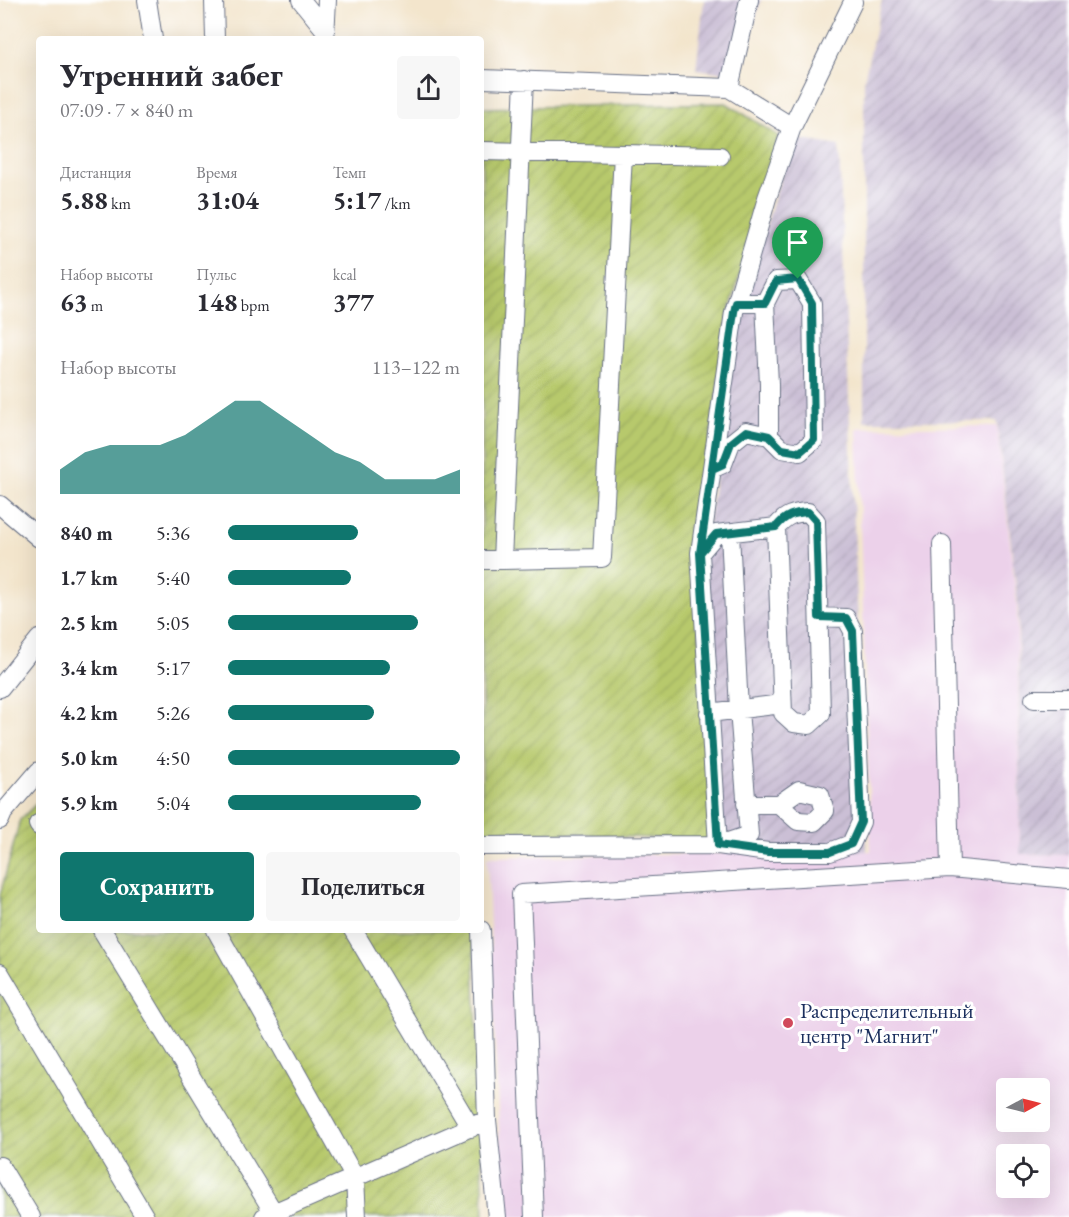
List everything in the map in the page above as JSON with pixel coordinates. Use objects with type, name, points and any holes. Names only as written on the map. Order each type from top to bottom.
[{"type":"street","points":[[147,0],[153,36]]},
{"type":"street","points":[[214,0],[215,36]]},
{"type":"street","points":[[302,0],[326,35]]},
{"type":"street","points":[[326,35],[327,0]]},
{"type":"street","points":[[729,88],[749,0]]},
{"type":"street","points":[[718,845],[700,553],[736,303],[767,198],[792,127],[853,2]]},
{"type":"street","points":[[484,79],[729,88],[792,127]]},
{"type":"street","points":[[502,560],[524,80]]},
{"type":"street","points":[[484,151],[720,156]]},
{"type":"street","points":[[484,560],[602,558],[623,154]]},
{"type":"street","points":[[712,469],[723,464],[731,443],[746,431],[769,436],[782,449],[800,452],[814,440],[812,303],[798,279],[776,281],[765,303],[769,436]]},
{"type":"street","points":[[736,303],[765,303]]},
{"type":"street","points":[[0,506],[36,536]]},
{"type":"street","points":[[700,553],[716,534],[776,527],[785,517],[796,513],[808,512],[816,521],[821,714],[809,725],[794,723],[783,713],[776,527]]},
{"type":"street","points":[[718,845],[749,835],[739,710],[730,533]]},
{"type":"street","points":[[942,544],[950,868]]},
{"type":"street","points":[[484,846],[718,845],[768,852],[830,852],[851,844],[861,822],[853,631],[846,618],[819,617]]},
{"type":"street","points":[[0,688],[36,643]]},
{"type":"street","points":[[1034,699],[1069,699]]},
{"type":"street","points":[[709,713],[782,704]]},
{"type":"street","points":[[0,820],[3,813],[36,774]]},
{"type":"street","points":[[746,804],[779,804]]},
{"type":"street","points":[[534,1217],[521,894],[950,868],[1069,879]]},
{"type":"street","points":[[104,933],[269,1215],[479,1124]]},
{"type":"street","points":[[218,933],[355,1178],[357,1217]]},
{"type":"street","points":[[355,933],[479,1124]]},
{"type":"street","points":[[481,933],[479,1124],[497,1217]]},
{"type":"street","points":[[0,973],[145,1217]]},
{"type":"street","points":[[0,1166],[5,1185],[31,1217]]},
{"type":"shaded area","points":[[704,0],[761,0],[739,75],[696,69]]},
{"type":"shaded area","points":[[882,0],[1069,0],[1069,855],[1020,854],[1018,605],[997,421],[864,421],[864,80]]},
{"type":"shaded area","points":[[793,138],[839,146],[867,851],[724,854],[704,553],[740,310]]},
{"type":"shaded area","points":[[997,426],[1017,606],[1020,854],[1069,855],[1069,1217],[503,1217],[487,857],[871,851],[857,428]]},
{"type":"green space","points":[[726,103],[779,136],[728,316],[694,552],[713,841],[484,830],[484,108]]},
{"type":"green space","points":[[36,804],[36,933],[473,933],[484,1217],[0,1217],[0,895],[20,820]]},
{"type":"place","name":"Распределительный центр \"Магнит\"","points":[[788,1023]]},
{"type":"route","points":[[798,279],[776,281],[765,303],[736,303],[734,312],[700,553],[708,702],[718,845],[768,852],[830,852],[851,844],[861,822],[853,631],[846,618],[819,617],[816,521],[808,512],[796,513],[785,517],[776,527],[716,534],[700,553],[712,469],[723,464],[731,443],[746,431],[769,436],[782,449],[800,452],[814,440],[812,303],[798,279]]}]
